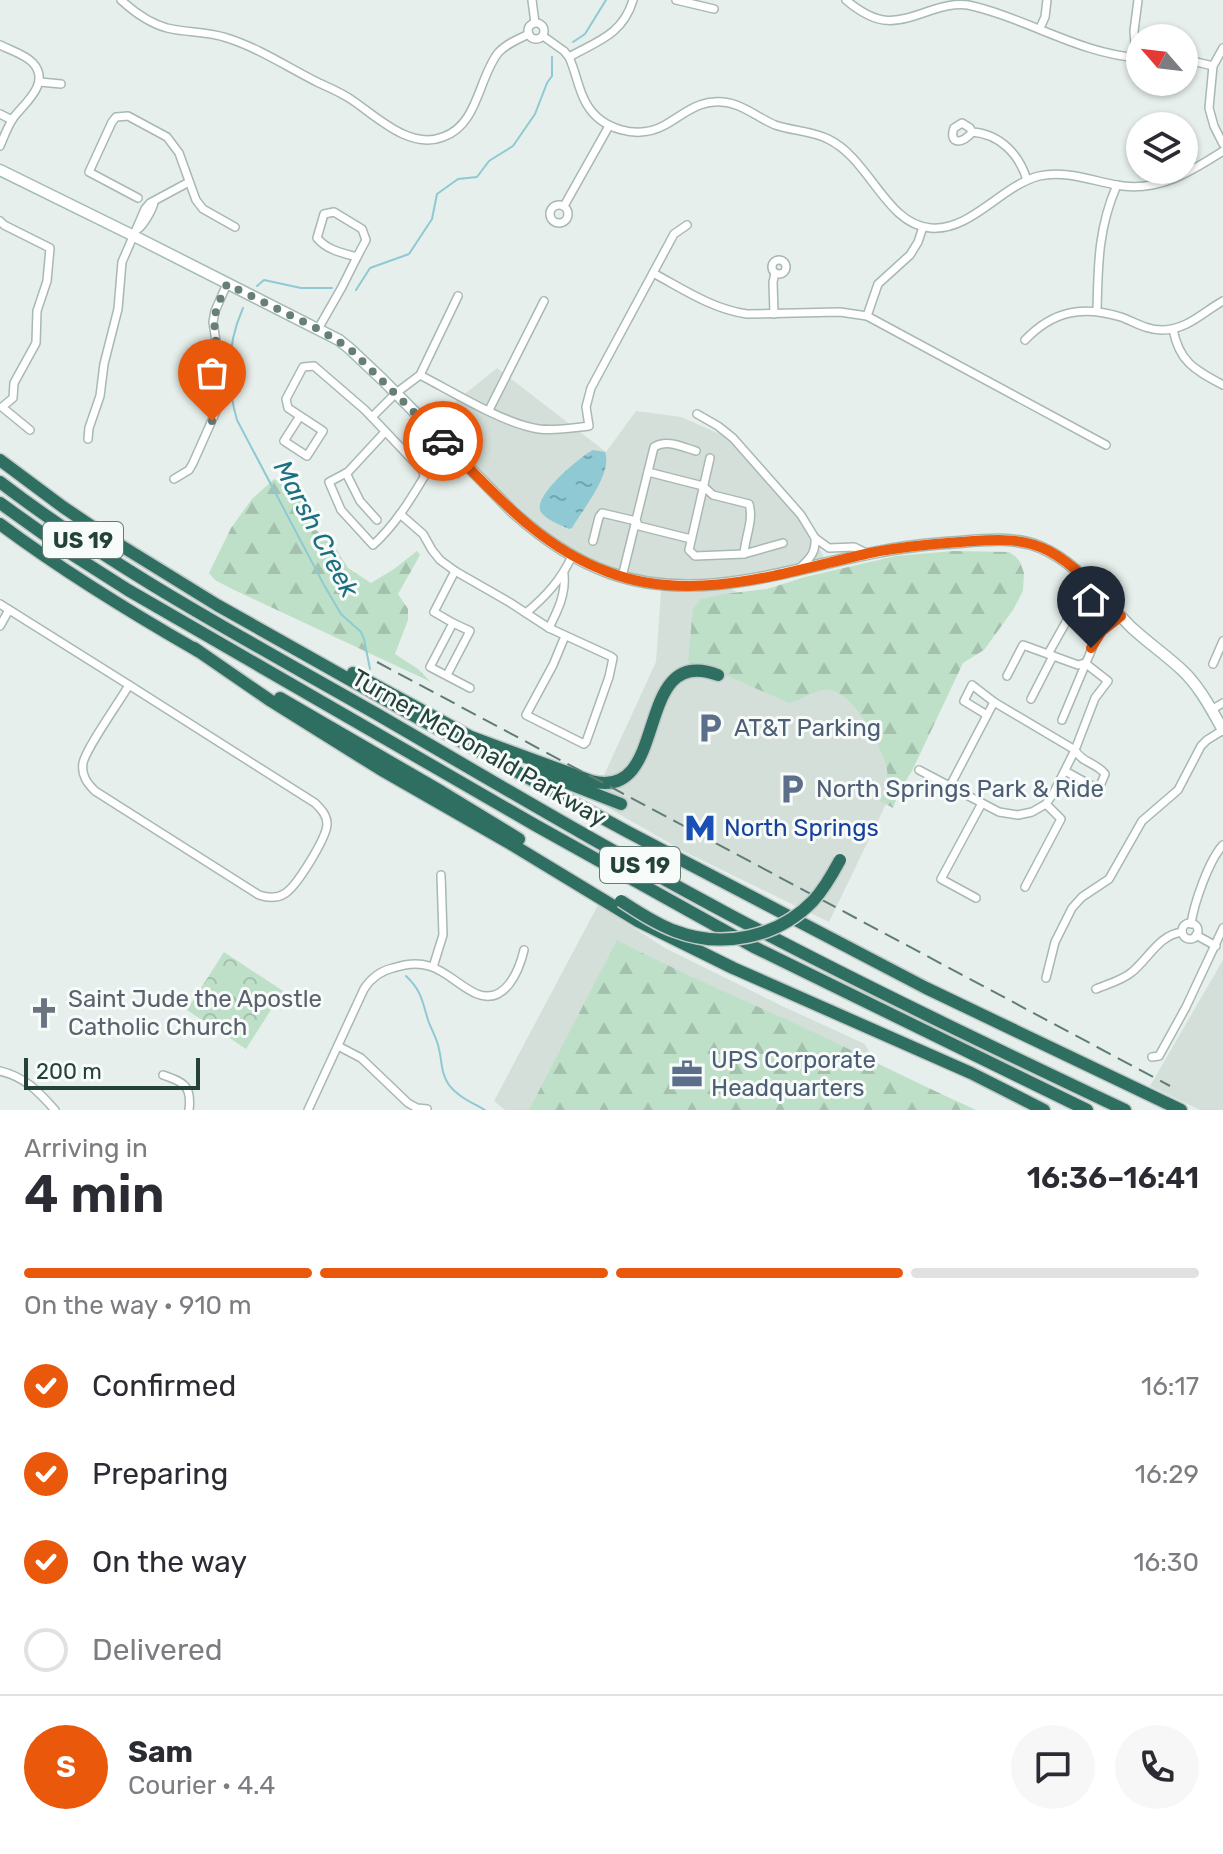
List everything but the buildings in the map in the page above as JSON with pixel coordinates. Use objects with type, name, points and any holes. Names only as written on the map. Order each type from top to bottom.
[{"type":"highway","points":[[0,460],[115,542],[407,712],[926,988],[1181,1110]]},
{"type":"highway","name":"Turner McDonald Parkway","points":[[0,482],[56,523],[183,603],[605,846],[844,974],[1125,1110]]},
{"type":"highway","name":"Turner McDonald Parkway","points":[[0,503],[128,590],[572,847],[754,947],[1087,1110]]},
{"type":"highway","points":[[0,524],[141,618],[442,792],[665,927],[700,938],[725,940],[758,934],[790,920],[819,894],[840,860]]},
{"type":"highway","points":[[258,627],[273,631],[471,737],[562,781],[621,804]]},
{"type":"highway","points":[[194,648],[357,755],[638,921],[733,968],[971,1073],[1044,1110]]},
{"type":"highway","points":[[494,747],[591,781],[616,783],[635,768],[662,697],[672,681],[694,671],[718,675]]},
{"type":"street","points":[[121,0],[134,12],[156,24],[212,33],[240,43],[349,98],[389,126],[421,140],[441,139],[458,128],[468,116],[498,54],[509,44],[529,34]]},
{"type":"street","points":[[532,0],[535,23]]},
{"type":"street","points":[[569,57],[621,26],[630,13],[633,0]]},
{"type":"street","points":[[676,0],[714,9]]},
{"type":"street","points":[[846,0],[858,10],[896,21],[944,6],[967,5],[1040,28],[1094,50],[1126,56]]},
{"type":"street","points":[[1040,28],[1047,0]]},
{"type":"street","points":[[1135,24],[1138,0]]},
{"type":"street","points":[[529,34],[529,27],[535,23],[542,25],[543,36]]},
{"type":"street","points":[[529,34],[535,39],[543,36]]},
{"type":"street","points":[[543,36],[569,57],[586,103],[609,126],[628,132],[646,132],[662,127],[703,104],[737,104],[775,125],[816,134],[839,145],[854,157],[897,213],[923,227],[941,228],[958,223],[1027,180],[1057,174],[1140,187],[1184,175],[1223,151]]},
{"type":"street","points":[[0,45],[32,62],[40,82],[32,98],[12,120],[0,146]]},
{"type":"street","points":[[1223,48],[1213,66],[1209,108],[1223,144]]},
{"type":"street","points":[[1198,62],[1213,66]]},
{"type":"street","points":[[40,82],[61,84]]},
{"type":"street","points":[[0,114],[12,120]]},
{"type":"street","points":[[138,198],[89,172],[116,117],[128,116],[167,137],[179,153],[196,200],[203,209],[235,227]]},
{"type":"street","points":[[564,206],[609,126]]},
{"type":"street","points":[[972,132],[983,133],[1009,148],[1020,161],[1027,180]]},
{"type":"street","points":[[0,170],[136,232],[349,348],[535,531],[572,556],[622,577],[676,586],[718,585],[905,547],[991,539],[1028,543],[1049,551],[1068,564],[1136,632],[1184,672],[1223,730],[1201,746],[1178,790],[1142,821],[1109,879],[1082,897],[1072,908],[1055,942],[1046,978]]},
{"type":"street","points":[[136,232],[154,204],[189,182]]},
{"type":"street","points":[[1097,311],[1100,238],[1117,185]]},
{"type":"street","points":[[88,439],[118,309],[122,262],[145,209],[150,203],[154,204]]},
{"type":"street","points":[[318,329],[342,287],[366,240],[362,229],[334,212],[324,214],[317,238],[323,245],[357,257]]},
{"type":"street","points":[[0,221],[50,248],[47,281],[37,311],[36,343],[14,383],[13,398],[2,407],[30,430]]},
{"type":"street","points":[[420,375],[525,426],[569,429],[589,426],[586,407],[591,388],[674,234],[687,225]]},
{"type":"street","points":[[867,316],[878,284],[910,255],[923,227]]},
{"type":"street","points":[[653,273],[722,309],[747,314],[840,312],[867,316],[1106,445]]},
{"type":"street","points":[[774,314],[775,273]]},
{"type":"street","points":[[174,479],[189,470],[221,400],[213,322],[227,284]]},
{"type":"street","points":[[372,417],[420,375],[458,296]]},
{"type":"street","points":[[489,410],[544,301]]},
{"type":"street","points":[[1025,340],[1057,316],[1078,311],[1097,311],[1148,329],[1160,330],[1190,323],[1223,301]]},
{"type":"street","points":[[1173,329],[1175,341],[1187,362],[1223,385]]},
{"type":"street","points":[[300,416],[284,441],[307,456],[323,431],[288,408],[286,399],[299,371],[307,365],[314,366],[372,417],[424,474],[400,514],[373,545],[341,510],[329,482],[346,473],[385,432]]},
{"type":"street","points":[[697,414],[733,438],[801,515],[815,538],[829,548],[854,547],[868,554]]},
{"type":"street","points":[[622,577],[654,447],[666,442],[696,451]]},
{"type":"street","points":[[710,458],[689,550],[695,556],[744,554],[783,543]]},
{"type":"street","points":[[648,472],[703,486],[713,495],[749,504],[752,513],[744,554]]},
{"type":"street","points":[[346,473],[360,501],[377,520]]},
{"type":"street","points":[[593,541],[602,513],[691,539]]},
{"type":"street","points":[[400,514],[423,534],[440,560],[455,571],[549,628],[613,658],[584,744],[526,715],[565,636]]},
{"type":"street","points":[[798,569],[813,556],[815,538]]},
{"type":"street","points":[[526,613],[554,587],[572,556]]},
{"type":"street","points":[[447,675],[470,631],[434,612],[455,571]]},
{"type":"street","points":[[549,628],[565,592],[564,574]]},
{"type":"street","points":[[554,587],[565,592]]},
{"type":"street","points":[[545,597],[560,606]]},
{"type":"street","points":[[0,604],[129,685],[315,803],[322,809],[327,822],[325,835],[288,892],[274,898],[259,895],[88,784],[83,772],[85,757],[129,685]]},
{"type":"street","points":[[1031,699],[1075,606]]},
{"type":"street","points":[[0,626],[9,610]]},
{"type":"street","points":[[1062,720],[1096,639],[1121,616]]},
{"type":"street","points":[[453,623],[430,667],[470,688]]},
{"type":"street","points":[[1213,664],[1223,641]]},
{"type":"street","points":[[1007,676],[1023,645],[1078,665],[1085,663]]},
{"type":"street","points":[[919,770],[999,812],[1018,815],[1046,804],[1075,750],[1095,698],[1108,681],[1085,663]]},
{"type":"street","points":[[987,715],[964,701],[972,685],[994,702],[1075,750],[1079,758],[1102,769],[1105,774],[1100,786],[1094,787],[1065,771]]},
{"type":"street","points":[[950,786],[994,702]]},
{"type":"street","points":[[1211,710],[1223,703]]},
{"type":"street","points":[[976,898],[941,879],[982,803]]},
{"type":"street","points":[[1025,887],[1061,819],[1046,804]]},
{"type":"street","points":[[1191,924],[1198,898],[1221,852]]},
{"type":"street","points":[[433,967],[443,935],[441,875]]},
{"type":"street","points":[[1191,924],[1197,928],[1196,935],[1188,939],[1182,932],[1185,925],[1191,924]]},
{"type":"street","points":[[1152,1057],[1159,1056],[1186,1007],[1223,928]]},
{"type":"street","points":[[1096,989],[1130,974],[1164,940],[1182,932]]},
{"type":"street","points":[[1196,935],[1216,946]]},
{"type":"street","points":[[308,1110],[364,989],[374,977],[407,964],[421,964],[433,967],[475,993],[483,996],[498,994],[507,987],[521,963],[524,950]]},
{"type":"street","points":[[338,1046],[361,1058],[408,1103],[427,1109]]},
{"type":"street","points":[[0,1071],[30,1083],[55,1110]]},
{"type":"street","points":[[163,1075],[184,1084],[190,1096],[189,1110]]},
{"type":"shaded area","points":[[497,368],[606,452],[636,411],[681,417],[731,439],[800,515],[825,559],[722,583],[931,711],[829,922],[683,851],[593,799],[656,662],[662,578],[595,567],[543,537],[424,427]]},
{"type":"shaded area","points":[[598,905],[665,948],[865,1044],[877,1068],[881,1110],[505,1110],[494,1101]]},
{"type":"shaded area","points":[[1223,960],[1223,1110],[1200,1110],[1150,1086]]},
{"type":"green space","points":[[274,479],[300,493],[303,512],[316,530],[336,549],[348,568],[371,583],[417,551],[420,555],[398,594],[408,609],[408,620],[395,654],[431,682],[232,589],[209,573],[231,528],[252,499]]},
{"type":"green space","points":[[953,551],[1009,552],[1020,562],[1024,573],[1023,591],[984,650],[963,663],[893,808],[880,801],[887,774],[880,749],[849,701],[830,690],[789,703],[714,670],[691,666],[688,660],[693,609],[701,599],[767,589],[896,556]]},
{"type":"green space","points":[[617,940],[663,963],[976,1110],[529,1110]]},
{"type":"green space","points":[[224,952],[283,991],[246,1049],[187,1010]]},
{"type":"water","points":[[593,450],[605,452],[605,470],[589,501],[569,529],[546,517],[540,505],[550,487]]},
{"type":"waterway","name":"Marsh Creek","points":[[573,42],[585,34],[606,0]]},
{"type":"waterway","name":"Marsh Creek","points":[[356,290],[370,268],[409,254],[432,219],[437,194],[458,179],[477,177],[489,161],[513,146],[535,114],[552,76],[552,57]]},
{"type":"waterway","name":"Marsh Creek","points":[[257,286],[264,280],[301,288],[332,288]]},
{"type":"waterway","name":"Marsh Creek","points":[[243,308],[234,335],[230,363],[231,392],[237,420],[324,585],[341,614],[361,632],[370,669]]},
{"type":"waterway","name":"Marsh Creek","points":[[406,976],[420,996],[438,1045],[446,1081],[457,1093],[485,1110]]},
{"type":"railway","points":[[377,662],[1170,1086]]},
{"type":"way so far","points":[[212,421],[221,400],[219,361],[223,354],[222,346],[216,342],[213,322],[227,284],[339,340],[443,441]]},
{"type":"place","name":"AT&T Parking","points":[[710,728]]},
{"type":"place","name":"North Springs Park & Ride","points":[[792,789]]},
{"type":"place","name":"North Springs","points":[[700,828]]},
{"type":"place","name":"Saint Jude the Apostle Catholic Church","points":[[44,1013]]},
{"type":"place","name":"UPS Corporate Headquarters","points":[[687,1074]]},
{"type":"route","points":[[443,441],[535,531],[578,559],[636,581],[676,586],[718,585],[905,547],[991,539],[1028,543],[1049,551],[1068,564],[1121,616],[1102,631],[1091,648]]}]
